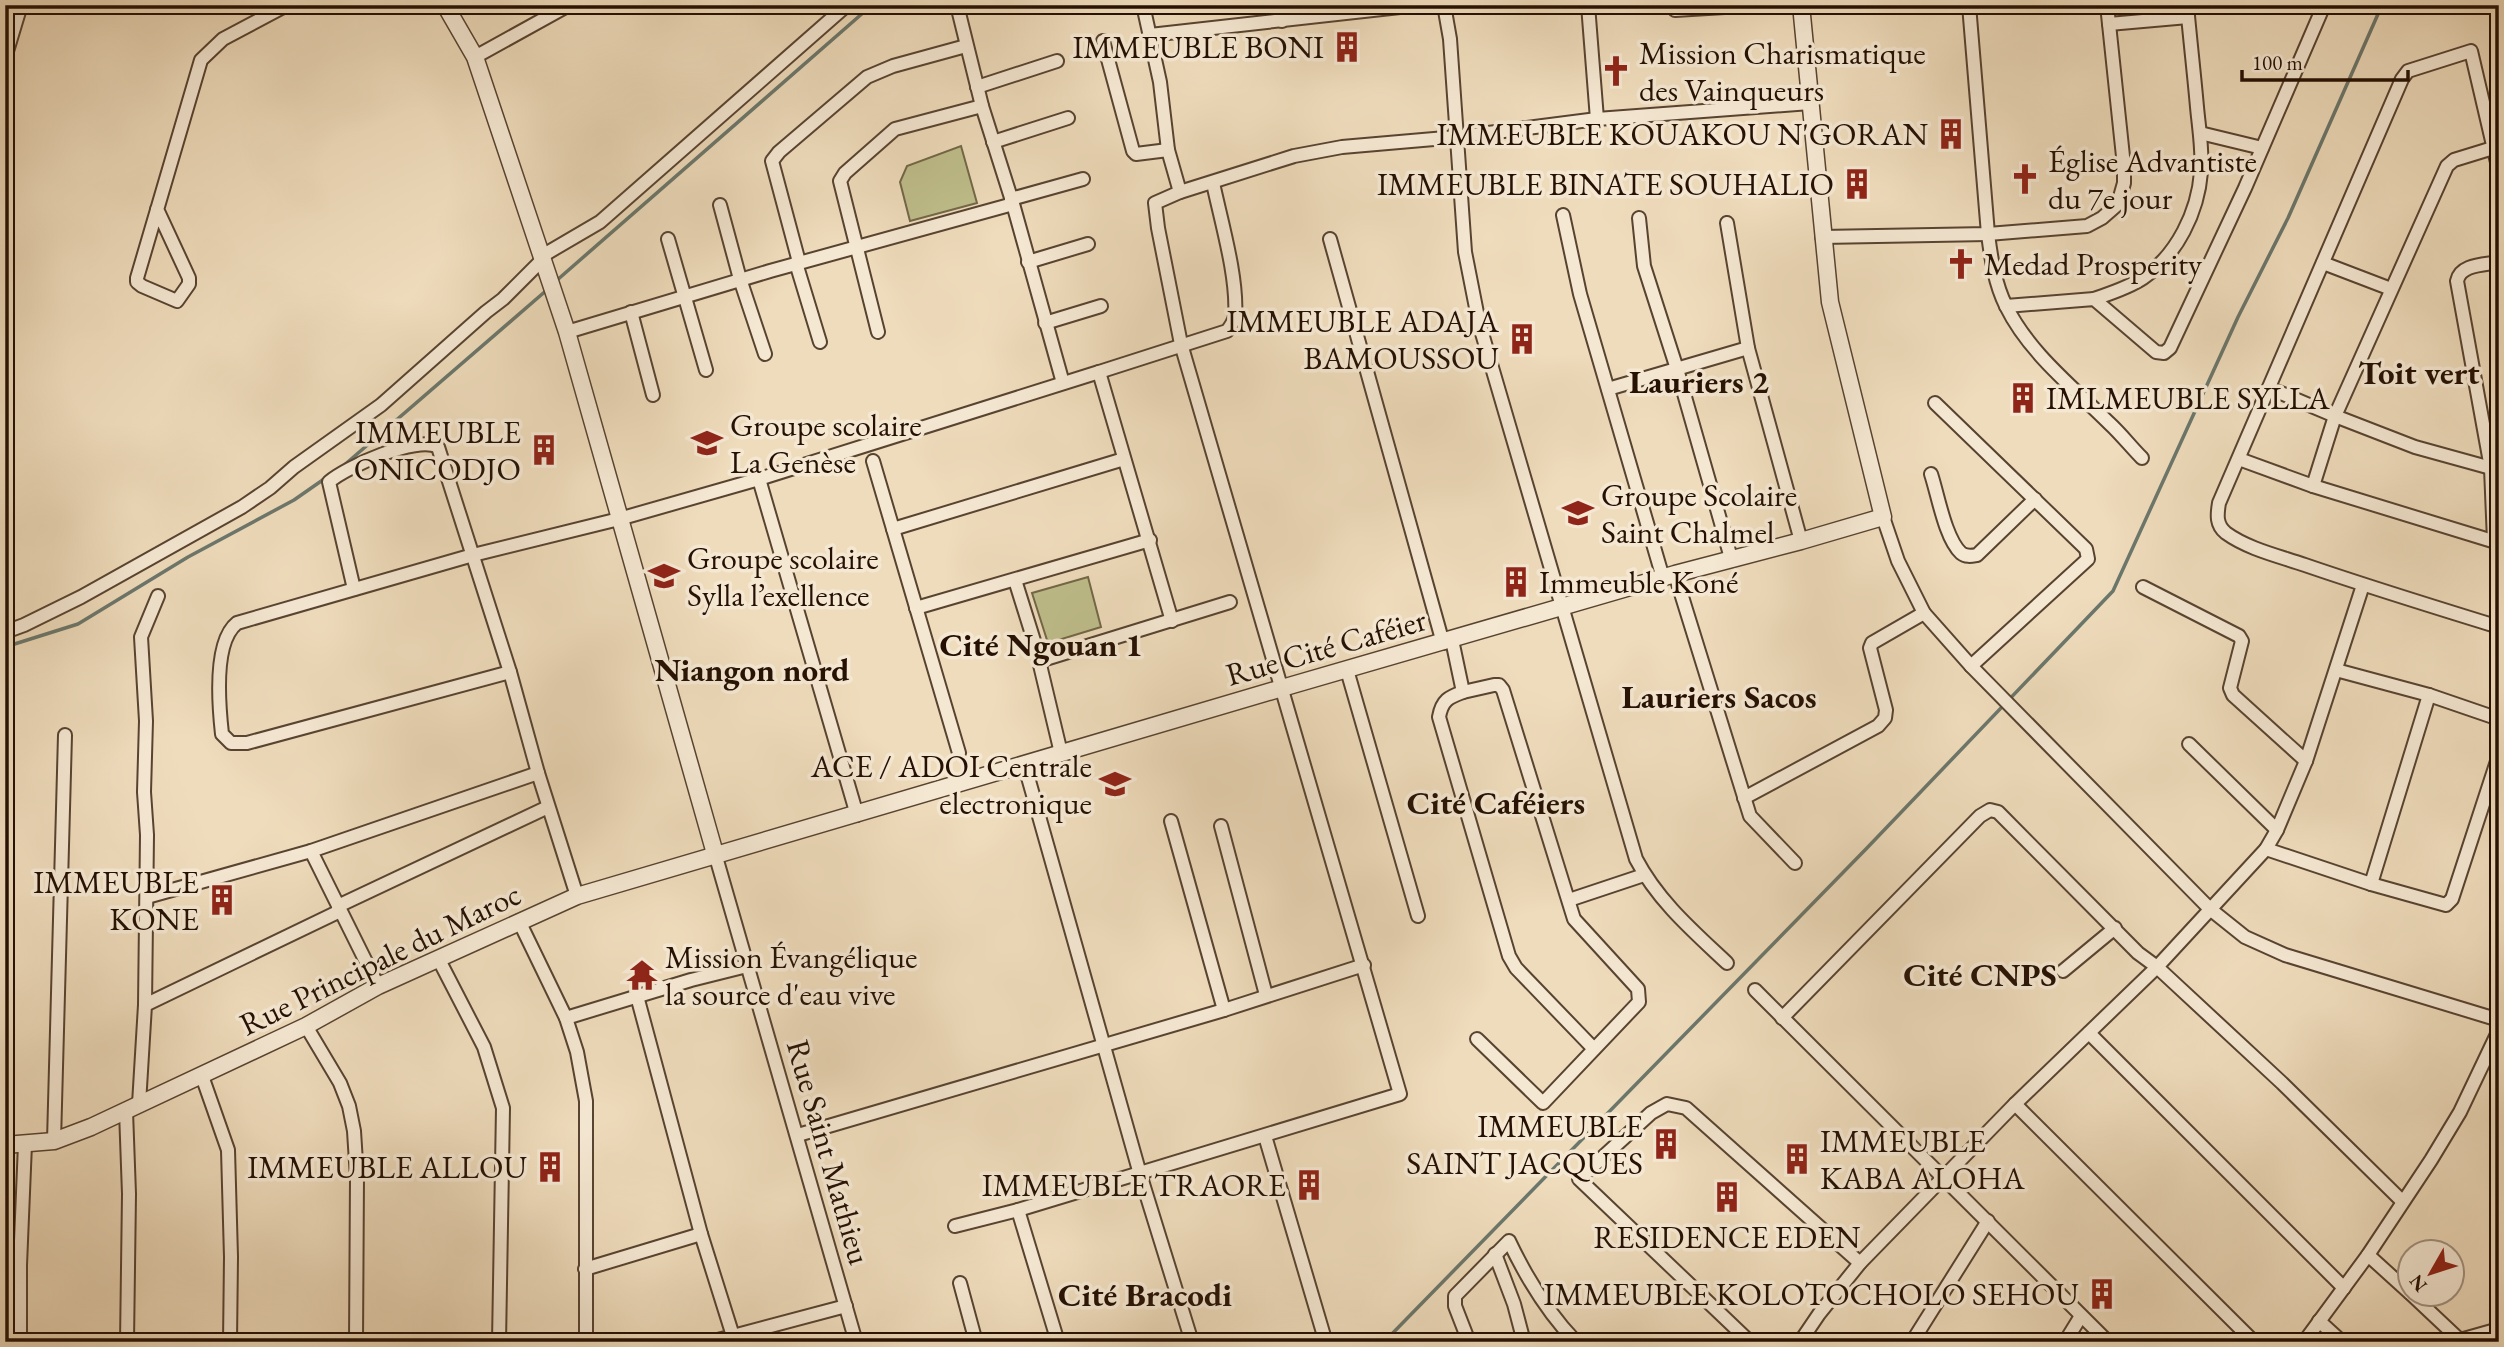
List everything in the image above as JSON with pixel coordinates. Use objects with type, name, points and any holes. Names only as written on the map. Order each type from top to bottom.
[{"type":"street","points":[[5,58],[21,5]]},
{"type":"street","points":[[157,209],[189,278],[189,284],[177,301],[137,282],[157,209],[201,60],[223,39],[286,5]]},
{"type":"street","points":[[445,5],[475,57],[567,332],[716,857]]},
{"type":"street","points":[[475,57],[569,5]]},
{"type":"street","points":[[5,632],[81,597],[242,507],[270,488],[294,467],[381,405],[503,299],[543,259],[600,222],[847,5]]},
{"type":"street","points":[[957,5],[982,106],[1012,201],[1063,383]]},
{"type":"street","points":[[1143,5],[1160,82],[1168,150],[1180,192]]},
{"type":"street","points":[[1281,5],[1282,21]]},
{"type":"street","points":[[1150,35],[1418,5]]},
{"type":"street","points":[[1444,5],[1450,39],[1465,252],[1479,323],[1636,859],[1644,875],[1663,900],[1727,963]]},
{"type":"street","points":[[1588,5],[1597,119]]},
{"type":"street","points":[[1675,10],[1758,5]]},
{"type":"street","points":[[1801,5],[1822,237],[1835,328],[1883,517],[1898,561],[1924,613],[1995,691],[2210,909],[2245,937],[2285,955],[2499,1020]]},
{"type":"street","points":[[1969,5],[1988,234],[1993,269],[2006,306],[2023,335],[2048,364],[2110,423],[2142,458]]},
{"type":"street","points":[[1822,237],[1988,234],[2087,226],[2102,218],[2118,204],[2124,183],[2107,5]]},
{"type":"street","points":[[2094,299],[2156,352],[2164,353],[2170,348],[2324,5]]},
{"type":"street","points":[[2006,306],[2094,299],[2142,279],[2160,265],[2173,249],[2195,203],[2201,172],[2200,133],[2188,11],[2109,24]]},
{"type":"street","points":[[1103,41],[1133,151],[1136,154],[1168,150]]},
{"type":"street","points":[[820,342],[772,161],[779,152],[867,77],[893,66],[966,46]]},
{"type":"street","points":[[2499,171],[2471,51],[2408,71],[2402,79],[2219,503],[2217,515],[2218,524],[2225,532],[2257,549],[2499,627]]},
{"type":"street","points":[[977,87],[1057,61]]},
{"type":"street","points":[[955,1226],[1140,1174],[1400,1094],[1181,344],[1154,207],[1158,200],[1294,156],[1342,147],[1457,137],[1597,119],[1810,103]]},
{"type":"street","points":[[878,332],[840,181],[845,173],[895,129],[982,106]]},
{"type":"street","points":[[993,142],[1068,118]]},
{"type":"street","points":[[2200,133],[2262,148]]},
{"type":"street","points":[[2313,486],[2335,416],[2447,166],[2454,160],[2493,148]]},
{"type":"street","points":[[567,332],[1083,179]]},
{"type":"street","points":[[510,672],[247,743],[232,743],[222,734],[219,685],[225,641],[231,627],[242,621],[473,555],[619,519],[758,479],[1227,331],[1233,325],[1235,316],[1232,281],[1213,183]]},
{"type":"street","points":[[720,205],[740,279],[765,354]]},
{"type":"street","points":[[1563,215],[1580,294],[1608,389],[1744,798],[1753,821],[1795,863]]},
{"type":"street","points":[[1639,218],[1644,266],[1677,369],[1731,558]]},
{"type":"street","points":[[1727,223],[1748,348],[1801,541]]},
{"type":"street","points":[[668,239],[706,370]]},
{"type":"street","points":[[1330,239],[1463,692]]},
{"type":"street","points":[[1028,262],[1088,244]]},
{"type":"street","points":[[2239,459],[2313,486],[2497,542],[2491,468],[2457,281],[2463,270],[2499,261]]},
{"type":"street","points":[[2323,263],[2391,289]]},
{"type":"street","points":[[1045,323],[1101,306]]},
{"type":"street","points":[[631,312],[653,395]]},
{"type":"street","points":[[1608,389],[1748,348]]},
{"type":"street","points":[[1099,372],[1172,621]]},
{"type":"street","points":[[2269,388],[2415,446],[2491,468]]},
{"type":"street","points":[[1935,403],[2086,548],[2088,559],[1971,666]]},
{"type":"street","points":[[354,589],[328,484],[330,480],[369,457],[425,444],[438,447],[510,672],[548,807],[577,896]]},
{"type":"street","points":[[893,529],[1124,459]]},
{"type":"street","points":[[873,461],[959,752]]},
{"type":"street","points":[[1931,474],[1950,535],[1961,552],[1968,556],[1977,555],[2035,499]]},
{"type":"street","points":[[758,479],[857,815]]},
{"type":"street","name":"Rue Cité Caféier","points":[[786,835],[1282,688],[1731,558],[1883,517]]},
{"type":"street","points":[[916,608],[1150,540]]},
{"type":"street","points":[[1015,580],[1039,661],[1061,753]]},
{"type":"street","points":[[1800,1342],[1860,1264],[2015,1104],[2157,967],[2266,849],[2277,831],[2305,761],[2363,585]]},
{"type":"street","points":[[2143,587],[2239,636],[2242,641],[2230,688],[2233,695],[2305,761]]},
{"type":"street","points":[[127,1342],[128,1183],[132,1108],[145,1005],[146,721],[141,637],[158,596]]},
{"type":"street","points":[[1039,661],[1230,602]]},
{"type":"street","points":[[1744,798],[1878,726],[1885,718],[1886,710],[1870,648],[1872,643],[1924,613]]},
{"type":"street","points":[[1347,670],[1418,916]]},
{"type":"street","points":[[2336,670],[2429,695],[2499,719]]},
{"type":"street","points":[[1477,1039],[1543,1103],[1639,1002],[1640,995],[1638,989],[1574,919],[1503,690],[1494,685],[1446,698],[1440,708],[1439,717],[1508,956],[1516,968],[1594,1049]]},
{"type":"street","points":[[2371,884],[2429,695]]},
{"type":"street","points":[[54,1141],[65,735]]},
{"type":"street","points":[[2189,744],[2277,831]]},
{"type":"street","points":[[2266,849],[2371,884],[2446,905],[2452,899],[2499,755]]},
{"type":"street","points":[[1024,763],[1140,1174],[1192,1342]]},
{"type":"street","points":[[147,897],[311,851],[538,773]]},
{"type":"street","points":[[145,1005],[548,807]]},
{"type":"street","points":[[1782,1018],[1980,816],[1990,810],[1998,812],[2138,953],[2157,967],[2282,1083],[2402,1201]]},
{"type":"street","points":[[1171,821],[1223,1010]]},
{"type":"street","points":[[1221,826],[1266,996]]},
{"type":"street","name":"Rue Principale du Maroc","points":[[5,1144],[54,1141],[132,1108],[306,1026],[378,986],[577,896],[786,835]]},
{"type":"street","points":[[311,851],[378,986]]},
{"type":"street","name":"Rue Saint Mathieu","points":[[716,857],[856,1342]]},
{"type":"street","points":[[1569,900],[1644,875]]},
{"type":"street","points":[[519,921],[566,1018],[577,1052],[586,1101],[586,1342]]},
{"type":"street","points":[[2063,971],[2115,928]]},
{"type":"street","points":[[438,958],[484,1047],[503,1108],[499,1342]]},
{"type":"street","points":[[798,1135],[1105,1046],[1364,965]]},
{"type":"street","points":[[566,1018],[747,966]]},
{"type":"street","points":[[1755,990],[2108,1342]]},
{"type":"street","points":[[636,996],[701,1234],[733,1336]]},
{"type":"street","points":[[306,1026],[340,1083],[354,1131],[356,1342]]},
{"type":"street","points":[[2304,1342],[2368,1255],[2431,1160],[2460,1112],[2499,1030]]},
{"type":"street","points":[[2089,1033],[2344,1288]]},
{"type":"street","points":[[202,1076],[228,1150],[230,1342]]},
{"type":"street","points":[[1750,1342],[1579,1180],[1651,1113],[1667,1104],[1686,1108],[1860,1264]]},
{"type":"street","points":[[2015,1104],[2254,1342]]},
{"type":"street","points":[[1265,1136],[1324,1336],[1322,1342]]},
{"type":"street","points":[[20,1342],[25,1144]]},
{"type":"street","points":[[1018,1210],[1058,1342]]},
{"type":"street","points":[[1912,1342],[1989,1221]]},
{"type":"street","points":[[585,1269],[701,1234]]},
{"type":"street","points":[[1469,1342],[1455,1306],[1455,1296],[1508,1241],[1529,1283],[1558,1323],[1576,1342]]},
{"type":"street","points":[[1494,1254],[1514,1304],[1524,1342]]},
{"type":"street","points":[[2368,1255],[2396,1281]]},
{"type":"street","points":[[960,1283],[976,1342]]},
{"type":"street","points":[[710,1342],[846,1306]]},
{"type":"street","points":[[2425,1308],[2461,1341],[2499,1329]]},
{"type":"street","points":[[2065,1342],[2081,1316]]},
{"type":"street","points":[[2319,1321],[2342,1342]]},
{"type":"green space","points":[[961,146],[977,203],[910,221],[900,182],[907,166]]},
{"type":"green space","points":[[1088,577],[1101,627],[1052,642],[1047,640],[1032,593]]},
{"type":"waterway","points":[[556,281],[872,5]]},
{"type":"waterway","points":[[1384,1342],[1866,849],[2113,591],[2238,317],[2288,218],[2382,5]]},
{"type":"waterway","points":[[342,467],[548,289]]},
{"type":"waterway","points":[[5,647],[78,624],[188,557],[294,500],[327,477]]},
{"type":"place","name":"IMMEUBLE BONI","points":[[1347,47]]},
{"type":"place","name":"Mission Charismatique des Vainqueurs","points":[[1616,71]]},
{"type":"place","name":"IMMEUBLE KOUAKOU N'GORAN","points":[[1951,134]]},
{"type":"place","name":"Église Advantiste du 7e jour","points":[[2025,179]]},
{"type":"place","name":"IMMEUBLE BINATE SOUHALIO","points":[[1857,184]]},
{"type":"place","name":"Medad Prosperity","points":[[1961,264]]},
{"type":"place","name":"IMMEUBLE ADAJA BAMOUSSOU","points":[[1522,339]]},
{"type":"place","name":"IMLMEUBLE SYLLA","points":[[2023,398]]},
{"type":"place","name":"Groupe scolaire La Genèse","points":[[707,443]]},
{"type":"place","name":"IMMEUBLE ONICODJO","points":[[544,450]]},
{"type":"place","name":"Groupe Scolaire Saint Chalmel","points":[[1578,513]]},
{"type":"place","name":"Groupe scolaire Sylla l’exellence","points":[[664,576]]},
{"type":"place","name":"Immeuble Koné","points":[[1516,582]]},
{"type":"place","name":"ACE / ADOI Centrale electronique","points":[[1115,784]]},
{"type":"place","name":"IMMEUBLE KONE","points":[[222,900]]},
{"type":"place","name":"Mission Évangélique la source d'eau vive","points":[[642,975]]},
{"type":"place","name":"IMMEUBLE SAINT JACQUES","points":[[1666,1144]]},
{"type":"place","name":"IMMEUBLE KABA ALOHA","points":[[1797,1159]]},
{"type":"place","name":"IMMEUBLE ALLOU","points":[[550,1167]]},
{"type":"place","name":"IMMEUBLE TRAORE","points":[[1309,1185]]},
{"type":"place","name":"RESIDENCE EDEN","points":[[1727,1197]]},
{"type":"place","name":"IMMEUBLE KOLOTOCHOLO SEHOU","points":[[2102,1294]]},
{"type":"district","name":"Toit vert","points":[[2419,372]]},
{"type":"district","name":"Lauriers 2","points":[[1699,381]]},
{"type":"district","name":"Cité Ngouan 1","points":[[1041,644]]},
{"type":"district","name":"Niangon nord","points":[[752,669]]},
{"type":"district","name":"Lauriers Sacos","points":[[1719,696]]},
{"type":"district","name":"Cité Caféiers","points":[[1496,802]]},
{"type":"district","name":"Cité CNPS","points":[[1980,974]]},
{"type":"district","name":"Cité Bracodi","points":[[1145,1294]]}]
